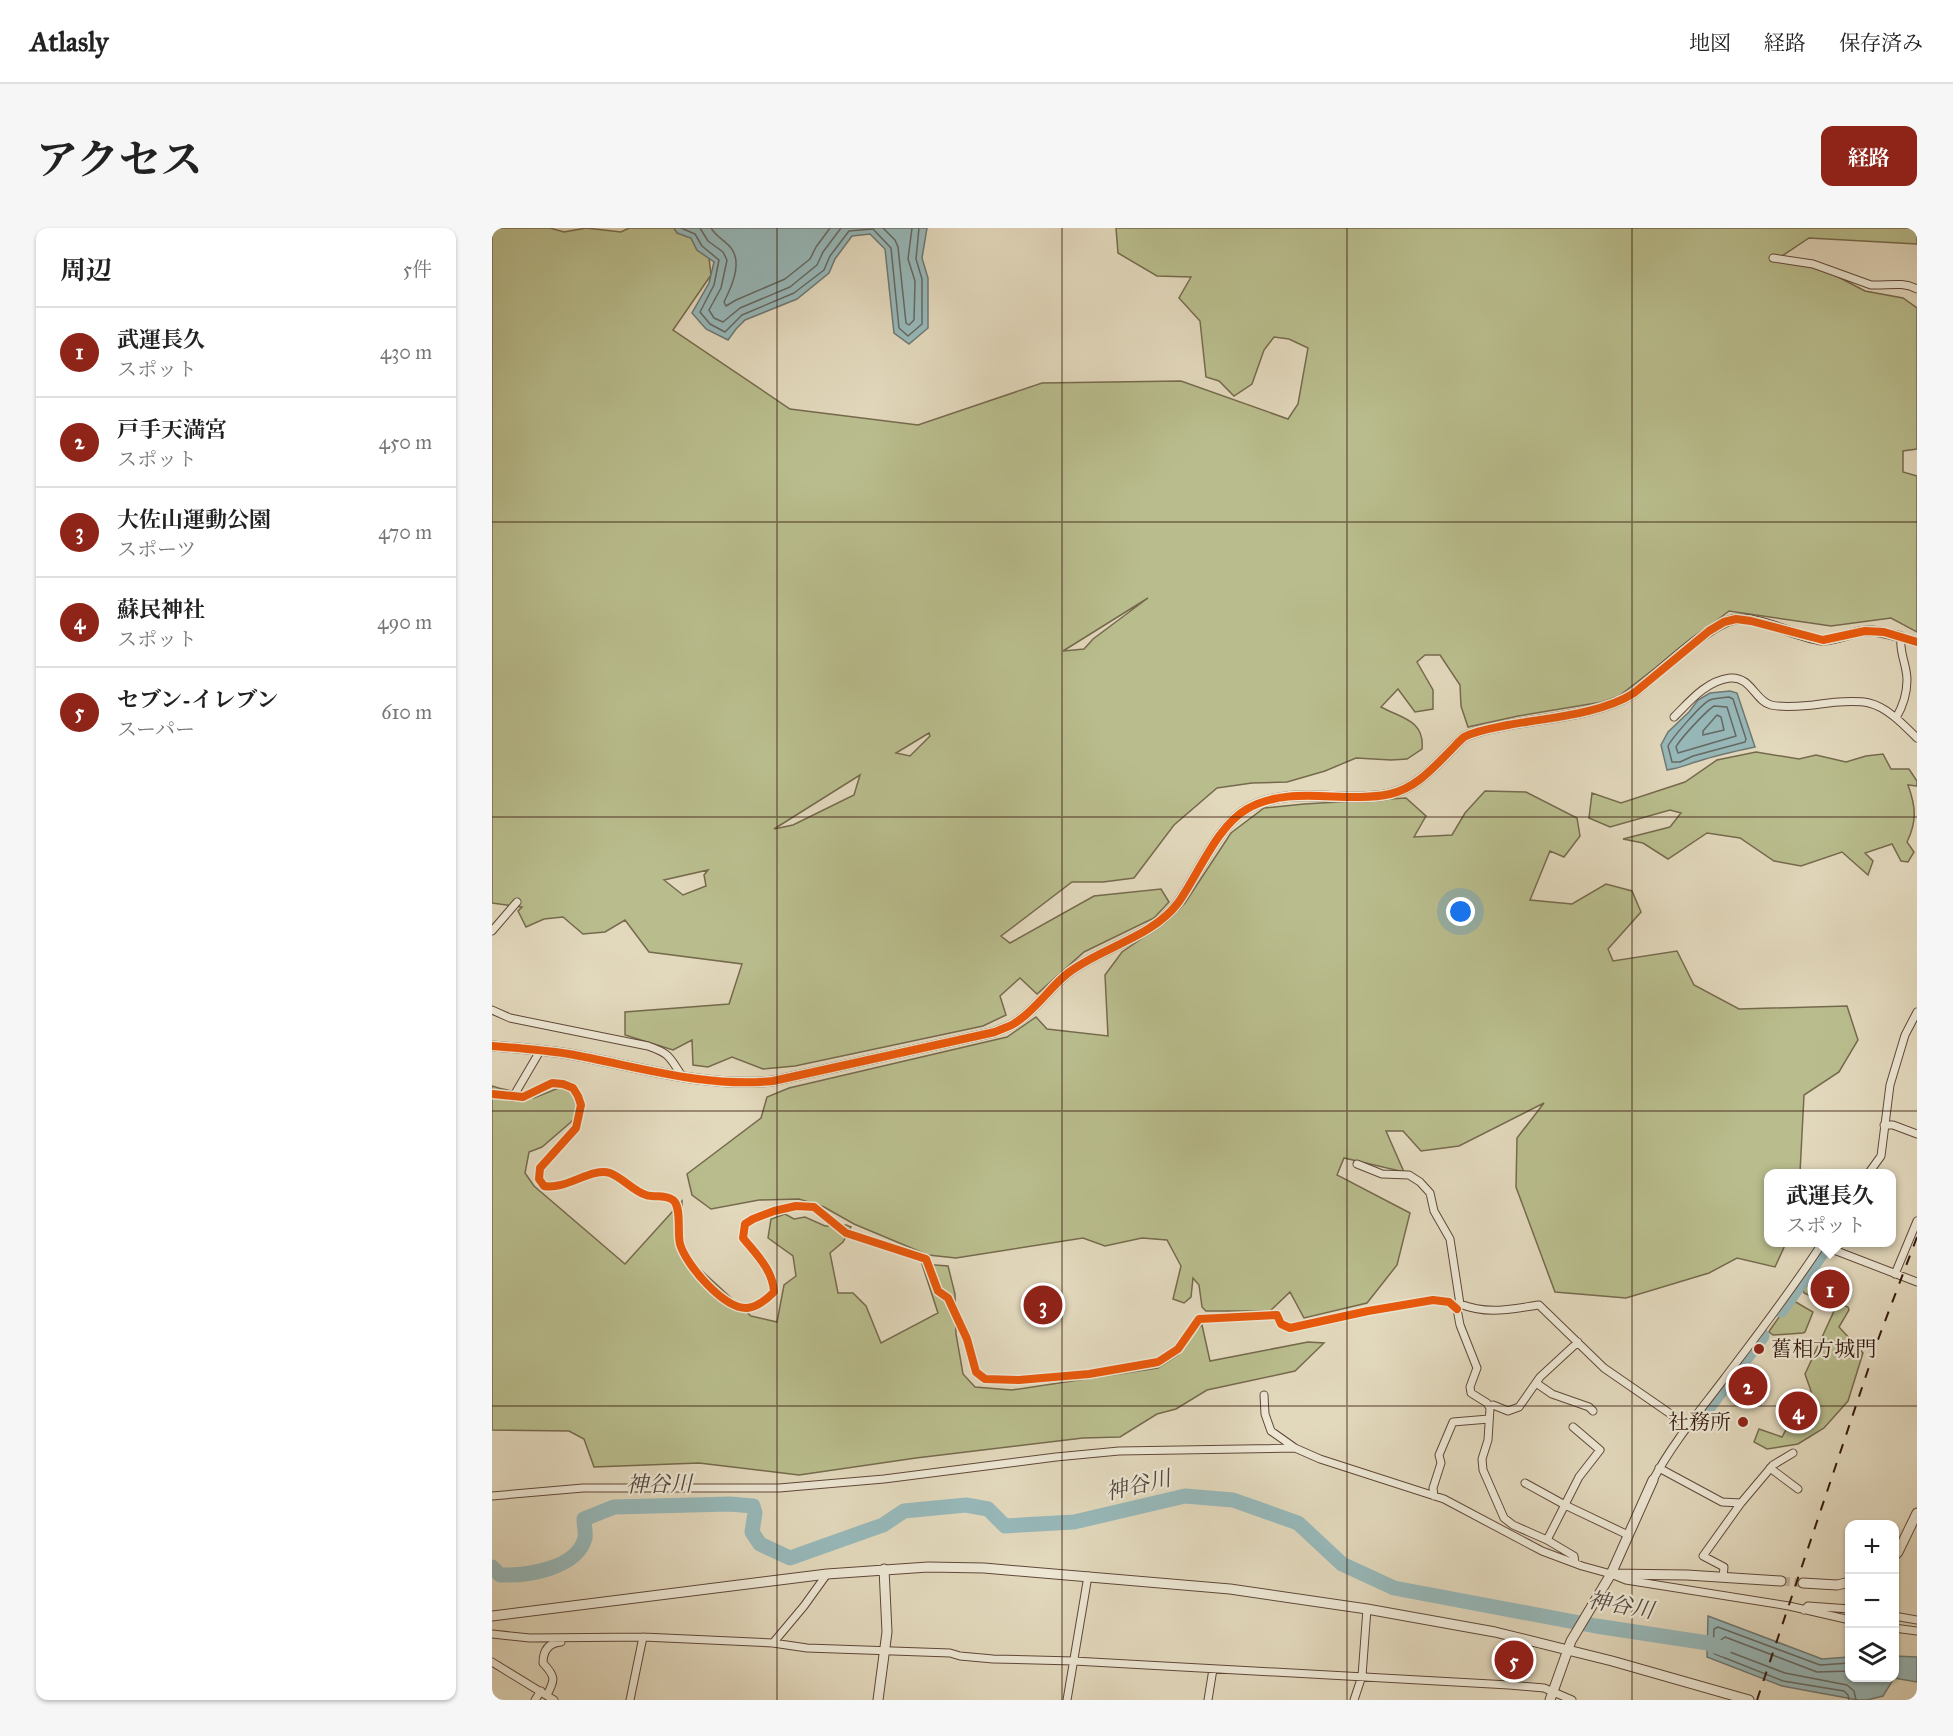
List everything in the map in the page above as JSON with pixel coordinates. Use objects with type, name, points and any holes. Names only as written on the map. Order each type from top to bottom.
[{"type":"street","points":[[1773,258],[1813,264],[1871,285],[1908,284],[1917,289]]},
{"type":"street","points":[[492,1046],[567,1054],[682,1076],[747,1084],[773,1081],[995,1032],[1015,1024],[1067,974],[1090,958],[1155,924],[1177,904],[1208,854],[1231,823],[1246,810],[1266,801],[1287,796],[1376,796],[1402,790],[1419,781],[1464,738],[1482,730],[1594,710],[1622,701],[1708,631],[1724,622],[1737,619],[1751,621],[1823,640],[1865,631],[1884,632],[1917,642]]},
{"type":"street","points":[[1896,718],[1903,705],[1907,680],[1900,649],[1901,637]]},
{"type":"street","points":[[1674,717],[1701,689],[1727,679],[1737,678],[1754,689],[1763,701],[1771,705],[1869,703],[1896,718],[1917,738]]},
{"type":"street","points":[[492,931],[517,902]]},
{"type":"street","points":[[492,1010],[510,1018],[638,1044],[661,1051],[666,1053],[682,1076]]},
{"type":"street","points":[[1871,1169],[1881,1156],[1890,1085],[1905,1035],[1917,1012]]},
{"type":"street","points":[[513,1097],[540,1051]]},
{"type":"street","points":[[492,1094],[513,1097],[530,1095],[552,1083],[573,1088],[580,1101],[578,1121],[572,1134],[540,1168],[539,1179],[544,1186],[557,1187],[592,1174],[610,1173],[646,1195],[671,1199],[678,1208],[680,1244],[686,1258],[706,1283],[726,1301],[740,1308],[751,1308],[774,1292],[774,1281],[769,1270],[743,1238],[745,1224],[774,1211],[796,1206],[814,1207],[846,1233],[926,1259],[938,1292],[948,1298],[967,1338],[976,1372],[985,1379],[1019,1380],[1089,1374],[1158,1362],[1178,1349],[1199,1319],[1277,1315],[1281,1323],[1290,1328],[1433,1300],[1490,1312],[1539,1305],[1604,1368],[1688,1426]]},
{"type":"street","points":[[1884,1125],[1893,1125],[1917,1134]]},
{"type":"street","points":[[1357,1164],[1382,1174],[1409,1175],[1420,1182],[1430,1193],[1434,1211],[1449,1239],[1460,1325],[1476,1368],[1470,1387],[1471,1393],[1487,1402],[1489,1406],[1488,1440],[1482,1459],[1482,1470],[1504,1518],[1513,1525],[1547,1540],[1574,1556],[1575,1563]]},
{"type":"street","points":[[1895,1274],[1917,1221]]},
{"type":"street","points":[[1551,1695],[1569,1646],[1611,1574],[1659,1468],[1688,1426],[1824,1247]]},
{"type":"street","points":[[1830,1247],[1917,1282]]},
{"type":"street","points":[[1489,1406],[1508,1411],[1519,1407],[1549,1367],[1578,1342]]},
{"type":"street","points":[[1536,1383],[1552,1394],[1589,1407],[1593,1411]]},
{"type":"street","points":[[1264,1395],[1265,1414],[1271,1431],[1295,1448],[1320,1459],[1444,1499],[1542,1551],[1626,1580],[1732,1597],[1845,1619]]},
{"type":"street","points":[[1434,1496],[1433,1488],[1441,1463],[1439,1455],[1453,1422],[1490,1419]]},
{"type":"street","points":[[1547,1540],[1579,1477],[1600,1450],[1573,1427]]},
{"type":"street","points":[[492,1496],[583,1488],[779,1488],[884,1479],[1119,1451],[1295,1448]]},
{"type":"street","points":[[1723,1577],[1724,1567],[1703,1556],[1741,1503],[1770,1468],[1793,1453]]},
{"type":"street","points":[[1659,1468],[1722,1502],[1741,1503]]},
{"type":"street","points":[[1770,1468],[1798,1489]]},
{"type":"street","points":[[1525,1483],[1628,1535]]},
{"type":"street","points":[[1899,1550],[1917,1513]]},
{"type":"street","points":[[492,1616],[827,1574],[928,1567],[984,1568],[1230,1589],[1368,1609],[1569,1646],[1612,1661],[1749,1700]]},
{"type":"street","points":[[878,1700],[887,1632],[884,1569]]},
{"type":"street","points":[[773,1643],[827,1574]]},
{"type":"street","points":[[1611,1574],[1687,1575],[1781,1581]]},
{"type":"street","points":[[1078,1700],[1067,1699],[1088,1576]]},
{"type":"street","points":[[1803,1582],[1837,1585],[1845,1583]]},
{"type":"street","points":[[1804,1610],[1808,1606],[1845,1609]]},
{"type":"street","points":[[1354,1700],[1362,1676],[1368,1609]]},
{"type":"street","points":[[1899,1617],[1917,1620]]},
{"type":"street","points":[[1899,1629],[1917,1631]]},
{"type":"street","points":[[492,1634],[530,1638],[643,1637],[773,1643],[807,1648],[950,1653],[993,1659],[1362,1676],[1544,1688],[1551,1695],[1572,1700]]},
{"type":"street","points":[[630,1700],[643,1637]]},
{"type":"street","points":[[492,1662],[551,1698],[553,1674],[543,1663],[543,1656],[547,1647],[555,1642],[567,1642],[568,1638]]},
{"type":"street","points":[[1208,1700],[1214,1669]]},
{"type":"street","points":[[535,1700],[541,1691]]},
{"type":"green space","points":[[492,228],[550,228],[564,232],[586,228],[621,232],[629,228],[674,228],[677,233],[691,238],[697,250],[709,258],[711,275],[673,330],[790,409],[918,425],[1042,383],[1181,381],[1288,419],[1298,404],[1308,348],[1289,339],[1274,337],[1264,350],[1252,384],[1234,396],[1219,381],[1206,377],[1200,321],[1179,298],[1191,277],[1157,276],[1118,253],[1116,228],[1917,228],[1917,244],[1809,238],[1779,258],[1823,269],[1865,291],[1903,298],[1917,308],[1917,449],[1903,451],[1903,472],[1917,476],[1917,632],[1891,618],[1831,626],[1729,611],[1619,696],[1602,702],[1468,727],[1461,706],[1460,685],[1440,655],[1425,655],[1417,662],[1433,690],[1433,709],[1415,712],[1398,689],[1381,707],[1404,717],[1420,732],[1422,749],[1407,759],[1356,758],[1325,771],[1287,782],[1252,783],[1217,788],[1174,825],[1134,878],[1103,882],[1072,882],[1001,936],[1010,943],[1094,896],[1161,889],[1169,902],[1154,918],[1084,952],[1037,994],[1020,978],[1000,996],[1006,1015],[983,1026],[795,1066],[763,1069],[732,1057],[708,1067],[693,1065],[692,1040],[673,1050],[625,1035],[625,1012],[729,1004],[742,964],[649,952],[625,920],[605,932],[583,934],[563,917],[544,919],[526,927],[518,911],[522,907],[492,903]],"holes":[[[1148,598],[1093,639],[1084,649],[1063,651]],[[929,733],[930,736],[910,756],[896,753]],[[860,775],[854,795],[793,825],[774,829]],[[708,870],[704,875],[706,886],[683,895],[664,880]]]},
{"type":"green space","points":[[1756,752],[1799,759],[1816,755],[1846,762],[1883,754],[1891,769],[1909,769],[1917,781],[1917,786],[1908,785],[1913,800],[1914,814],[1907,842],[1914,852],[1908,862],[1901,861],[1892,844],[1865,853],[1873,861],[1868,875],[1842,852],[1801,866],[1774,861],[1740,838],[1707,833],[1668,859],[1643,843],[1623,839],[1670,827],[1681,813],[1670,810],[1610,827],[1589,818],[1592,793],[1621,803],[1685,782],[1717,760]]},
{"type":"green space","points":[[1485,791],[1526,792],[1577,818],[1580,836],[1564,857],[1550,851],[1530,900],[1572,904],[1606,884],[1632,891],[1641,912],[1608,949],[1613,961],[1677,951],[1694,985],[1739,1009],[1847,1006],[1858,1040],[1839,1072],[1804,1095],[1800,1169],[1764,1169],[1764,1247],[1784,1247],[1775,1267],[1737,1258],[1709,1273],[1626,1298],[1555,1292],[1516,1187],[1517,1138],[1544,1103],[1459,1146],[1421,1151],[1403,1131],[1386,1131],[1404,1172],[1344,1158],[1337,1175],[1410,1213],[1397,1265],[1367,1303],[1304,1318],[1290,1292],[1270,1311],[1206,1311],[1202,1307],[1199,1285],[1193,1278],[1191,1297],[1184,1303],[1173,1299],[1181,1266],[1167,1240],[1142,1238],[1105,1246],[1083,1238],[956,1258],[928,1255],[854,1224],[824,1207],[799,1199],[759,1200],[711,1209],[692,1195],[687,1174],[761,1118],[767,1097],[789,1088],[1007,1037],[1036,1017],[1047,1029],[1108,1036],[1105,975],[1122,952],[1166,922],[1185,903],[1231,833],[1264,808],[1406,798],[1426,816],[1414,837],[1452,835],[1465,813]]},
{"type":"green space","points":[[492,1086],[534,1098],[561,1087],[578,1089],[582,1100],[577,1115],[542,1147],[529,1152],[525,1173],[534,1186],[625,1264],[682,1201],[681,1239],[692,1262],[751,1316],[777,1322],[784,1285],[796,1276],[793,1256],[768,1238],[771,1219],[785,1214],[794,1219],[805,1217],[825,1226],[846,1225],[851,1227],[843,1242],[830,1253],[838,1293],[853,1293],[866,1306],[881,1343],[938,1313],[922,1264],[948,1266],[955,1294],[956,1334],[963,1374],[975,1387],[1012,1390],[1158,1368],[1178,1355],[1192,1334],[1202,1325],[1210,1361],[1308,1342],[1324,1343],[1295,1371],[1207,1390],[1176,1409],[1157,1414],[1120,1437],[1083,1438],[799,1475],[699,1463],[594,1467],[584,1439],[569,1431],[492,1430]]},
{"type":"green space","points":[[1823,1253],[1826,1255],[1810,1279],[1808,1277]]},
{"type":"green space","points":[[1806,1279],[1810,1279],[1825,1289],[1821,1297],[1815,1298],[1804,1293],[1802,1287]]},
{"type":"green space","points":[[1794,1301],[1813,1312],[1805,1332],[1773,1335],[1769,1332],[1770,1330],[1789,1303]]},
{"type":"green space","points":[[1840,1304],[1848,1307],[1849,1310],[1839,1327],[1863,1353],[1848,1401],[1824,1428],[1798,1444],[1767,1449],[1754,1442],[1759,1429],[1782,1437],[1789,1424],[1801,1418],[1811,1396],[1805,1374],[1835,1309]]},
{"type":"water","points":[[674,228],[927,228],[922,258],[928,278],[928,328],[909,344],[894,333],[885,249],[870,234],[852,236],[835,259],[829,273],[797,299],[745,320],[728,340],[706,329],[692,313],[709,283],[714,262],[697,250],[691,238],[677,233]]},
{"type":"water","points":[[1730,691],[1737,693],[1755,747],[1667,770],[1661,745],[1668,732],[1698,700],[1710,693]]},
{"type":"water","points":[[1708,1616],[1822,1659],[1845,1657],[1845,1682],[1892,1682],[1883,1696],[1858,1700],[1782,1686],[1707,1657]]},
{"type":"water","points":[[1899,1656],[1917,1657],[1917,1682],[1899,1679]]},
{"type":"waterway","points":[[1781,1310],[1825,1247]]},
{"type":"waterway","points":[[1696,1423],[1762,1336]]},
{"type":"waterway","name":"神谷川","points":[[492,1567],[500,1575],[511,1575],[536,1572],[561,1564],[580,1549],[585,1538],[584,1519],[614,1507],[730,1504],[753,1506],[755,1513],[752,1532],[760,1544],[790,1558],[883,1525],[904,1511],[966,1505],[988,1509],[1005,1526],[1074,1522],[1185,1496],[1233,1500],[1298,1523],[1342,1564],[1394,1588],[1596,1626],[1708,1643],[1724,1649]]},
{"type":"tunnel","points":[[1781,1581],[1803,1583]]},
{"type":"railway","points":[[1757,1700],[1879,1337],[1917,1237]]},
{"type":"cycle path","points":[[492,1046],[569,1054],[696,1079],[747,1082],[773,1081],[995,1032],[1023,1018],[1055,985],[1081,964],[1140,934],[1167,915],[1178,903],[1226,827],[1247,809],[1281,798],[1372,796],[1399,791],[1408,787],[1438,764],[1464,737],[1491,728],[1590,711],[1621,700],[1634,693],[1709,631],[1724,622],[1736,619],[1823,640],[1865,631],[1884,632],[1917,642]]},
{"type":"cycle path","points":[[492,1094],[523,1097],[552,1083],[573,1088],[581,1105],[576,1128],[540,1168],[539,1179],[544,1186],[561,1185],[603,1172],[615,1175],[641,1193],[673,1200],[676,1203],[678,1214],[680,1244],[690,1263],[717,1294],[738,1306],[747,1308],[755,1306],[774,1292],[767,1269],[743,1238],[745,1224],[774,1211],[796,1206],[814,1207],[846,1233],[926,1259],[938,1291],[948,1298],[967,1339],[976,1372],[985,1379],[1019,1380],[1089,1374],[1158,1362],[1178,1349],[1199,1319],[1277,1315],[1281,1324],[1290,1328],[1433,1300],[1449,1302],[1457,1309]]},
{"type":"place","name":"武運長久","points":[[1830,1289]]},
{"type":"place","name":"大佐山運動公園","points":[[1043,1305]]},
{"type":"place","name":"舊相方城門","points":[[1759,1349]]},
{"type":"place","name":"戸手天満宮","points":[[1748,1386]]},
{"type":"place","name":"蘇民神社","points":[[1798,1411]]},
{"type":"place","name":"社務所","points":[[1743,1422]]},
{"type":"place","name":"セブン-イレブン","points":[[1514,1660]]}]
